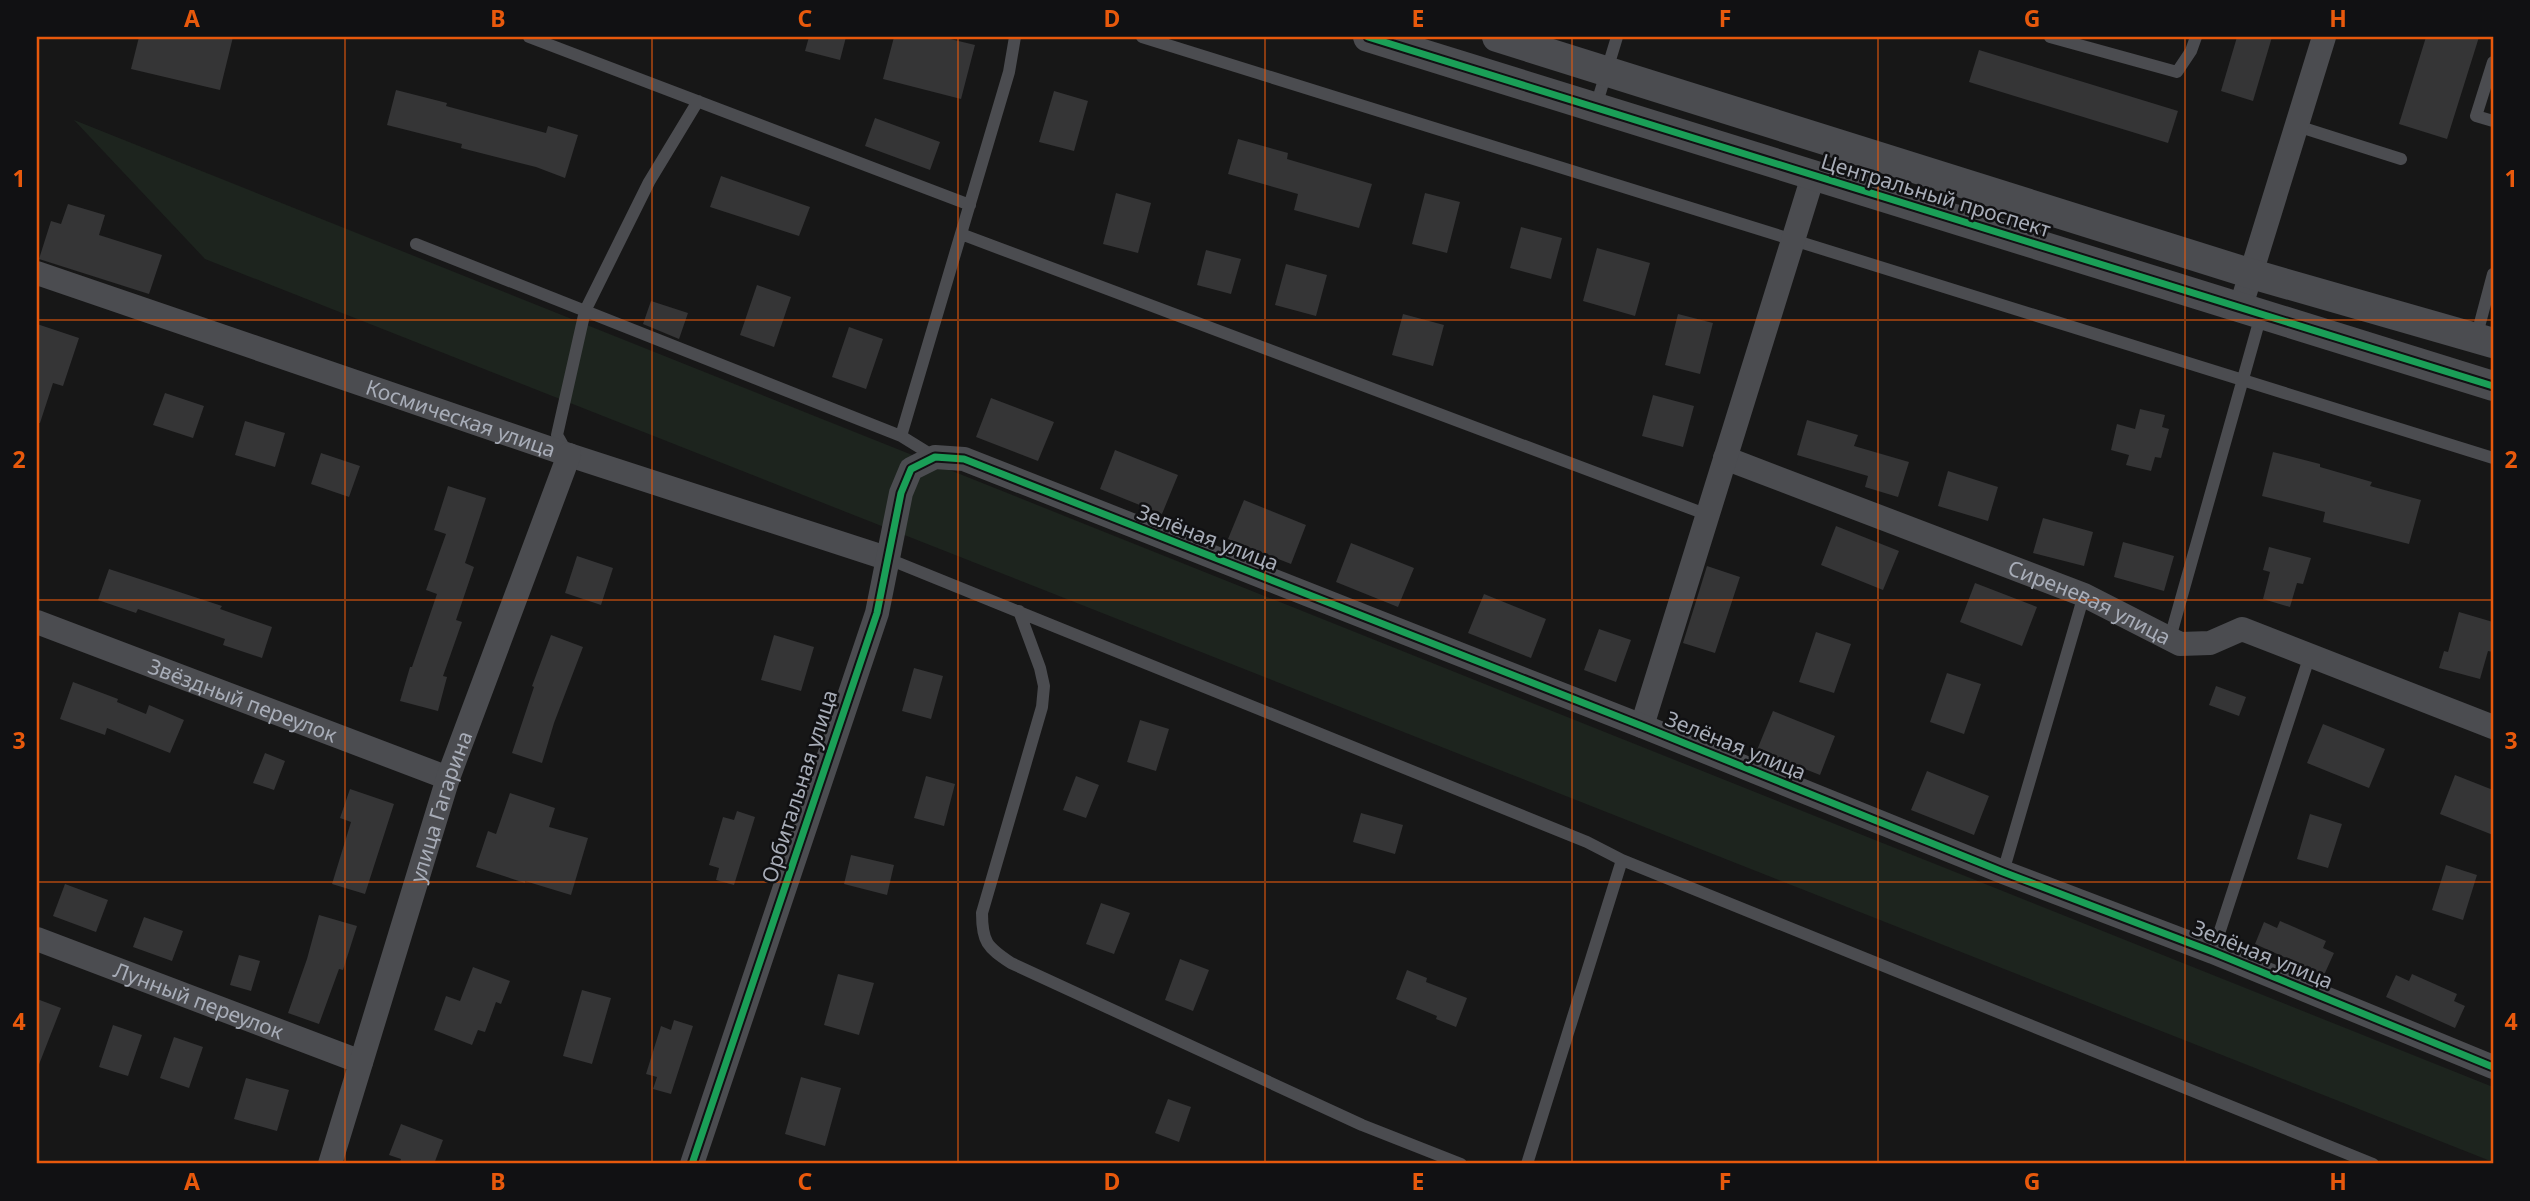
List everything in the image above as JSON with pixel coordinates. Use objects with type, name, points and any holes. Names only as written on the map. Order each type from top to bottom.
[{"type":"street","name":"Центральный проспект","points":[[1368,37],[2493,386]]},
{"type":"street","name":"Центральный проспект","points":[[1497,37],[2252,274],[2485,341]]},
{"type":"street","points":[[2251,311],[2252,274],[2324,37]]},
{"type":"street","points":[[1642,726],[1813,176]]},
{"type":"street","name":"Космическая улица","points":[[37,273],[569,455],[886,558]]},
{"type":"street","name":"улица Гагарина","points":[[330,1164],[448,778],[569,455]]},
{"type":"street","name":"Зелёная улица","points":[[935,457],[964,459],[1642,726],[2003,872],[2213,952],[2493,1067]]},
{"type":"street","name":"Орбитальная улица","points":[[692,1164],[877,613],[901,493],[911,469],[935,457]]},
{"type":"street","name":"Сиреневая улица","points":[[1725,458],[2084,595],[2180,644],[2210,643],[2242,629],[2493,727]]},
{"type":"street","name":"Звёздный переулок","points":[[37,622],[448,778]]},
{"type":"street","name":"Лунный переулок","points":[[37,939],[361,1062]]},
{"type":"lane","points":[[529,37],[970,205]]},
{"type":"lane","points":[[901,436],[1009,72],[1014,37]]},
{"type":"lane","points":[[1142,37],[2493,458]]},
{"type":"lane","points":[[1597,106],[1617,37]]},
{"type":"lane","points":[[2050,37],[2177,72],[2191,51],[2196,37]]},
{"type":"lane","points":[[2493,62],[2476,116],[2493,121]]},
{"type":"lane","points":[[569,455],[556,435],[585,311],[649,182],[698,101]]},
{"type":"lane","points":[[2297,126],[2401,159]]},
{"type":"lane","points":[[961,234],[1707,515]]},
{"type":"lane","points":[[415,244],[901,436],[935,457]]},
{"type":"lane","points":[[2485,341],[2493,274]]},
{"type":"lane","points":[[2170,639],[2242,378],[2251,311]]},
{"type":"lane","points":[[886,558],[2374,1164]]},
{"type":"lane","points":[[2003,872],[2084,595]]},
{"type":"lane","points":[[1019,611],[1044,686],[1042,707],[982,913],[982,935],[991,950],[1011,963],[1363,1125],[1461,1164]]},
{"type":"lane","points":[[2213,952],[2310,655]]},
{"type":"lane","points":[[1527,1164],[1622,860]]},
{"type":"shaded area","points":[[74,120],[2493,1087],[2493,1162],[205,259]]},
{"type":"building","points":[[139,37],[233,37],[220,90],[131,69]]},
{"type":"building","points":[[809,37],[846,37],[840,60],[805,51]]},
{"type":"building","points":[[894,37],[942,37],[975,45],[961,99],[883,79]]},
{"type":"building","points":[[2237,37],[2272,37],[2253,101],[2221,91]]},
{"type":"building","points":[[2426,37],[2479,37],[2447,139],[2399,124]]},
{"type":"building","points":[[1979,50],[2178,111],[2168,143],[1969,82]]},
{"type":"building","points":[[396,90],[546,133],[548,126],[578,135],[565,178],[536,167],[461,148],[462,144],[387,125]]},
{"type":"building","points":[[1054,91],[1088,101],[1074,151],[1039,142]]},
{"type":"building","points":[[875,118],[940,142],[930,170],[865,146]]},
{"type":"building","points":[[1238,139],[1288,153],[1287,159],[1372,184],[1359,228],[1294,210],[1298,194],[1228,174]]},
{"type":"building","points":[[721,176],[810,207],[799,236],[710,207]]},
{"type":"building","points":[[1116,193],[1151,203],[1138,253],[1103,244]]},
{"type":"building","points":[[1425,193],[1460,202],[1447,253],[1412,244]]},
{"type":"building","points":[[68,204],[105,215],[99,235],[162,255],[149,294],[39,259],[51,221],[61,224]]},
{"type":"building","points":[[1521,227],[1562,238],[1551,279],[1510,268]]},
{"type":"building","points":[[1597,248],[1650,263],[1635,316],[1583,301]]},
{"type":"building","points":[[1206,250],[1241,259],[1231,294],[1197,285]]},
{"type":"building","points":[[1286,264],[1327,275],[1316,316],[1275,305]]},
{"type":"building","points":[[757,285],[791,297],[774,347],[740,335]]},
{"type":"building","points":[[651,301],[688,313],[679,339],[643,324]]},
{"type":"building","points":[[1403,314],[1444,325],[1433,366],[1392,355]]},
{"type":"building","points":[[1678,314],[1713,323],[1700,374],[1665,365]]},
{"type":"building","points":[[37,324],[79,338],[63,386],[53,383],[40,423],[37,423]]},
{"type":"building","points":[[849,327],[883,339],[866,389],[832,377]]},
{"type":"building","points":[[165,393],[204,406],[193,438],[153,425]]},
{"type":"building","points":[[1653,395],[1694,406],[1683,447],[1642,436]]},
{"type":"building","points":[[991,398],[1054,422],[1038,461],[976,437]]},
{"type":"building","points":[[2140,409],[2165,415],[2162,427],[2169,429],[2161,458],[2155,457],[2151,471],[2126,465],[2129,455],[2111,450],[2117,424],[2135,429]]},
{"type":"building","points":[[1807,420],[1858,435],[1854,446],[1909,462],[1898,497],[1865,487],[1868,476],[1797,455]]},
{"type":"building","points":[[245,421],[285,433],[275,467],[235,455]]},
{"type":"building","points":[[1115,450],[1178,475],[1162,514],[1100,489]]},
{"type":"building","points":[[2273,452],[2320,464],[2320,467],[2372,482],[2370,486],[2421,500],[2409,544],[2323,522],[2325,512],[2262,496]]},
{"type":"building","points":[[321,453],[360,466],[349,497],[311,484]]},
{"type":"building","points":[[1948,471],[1998,487],[1988,521],[1938,506]]},
{"type":"building","points":[[448,486],[486,498],[465,563],[474,567],[456,620],[462,622],[443,676],[447,677],[438,711],[400,701],[437,594],[426,590],[446,534],[434,530]]},
{"type":"building","points":[[1244,500],[1306,525],[1291,564],[1228,539]]},
{"type":"building","points":[[2043,518],[2093,532],[2084,566],[2033,553]]},
{"type":"building","points":[[1836,526],[1899,551],[1883,590],[1821,565]]},
{"type":"building","points":[[2123,542],[2174,556],[2164,591],[2114,577]]},
{"type":"building","points":[[1351,543],[1414,568],[1398,607],[1336,582]]},
{"type":"building","points":[[2269,547],[2311,558],[2303,584],[2297,583],[2290,607],[2263,599],[2270,572],[2263,570]]},
{"type":"building","points":[[577,556],[613,568],[601,605],[565,593]]},
{"type":"building","points":[[1707,566],[1740,577],[1715,653],[1683,643]]},
{"type":"building","points":[[109,569],[222,606],[220,609],[272,627],[262,658],[223,645],[225,639],[138,609],[136,613],[98,600]]},
{"type":"building","points":[[1975,583],[2037,607],[2022,646],[1960,622]]},
{"type":"building","points":[[1484,594],[1546,619],[1531,658],[1468,633]]},
{"type":"building","points":[[2459,612],[2493,622],[2493,652],[2488,651],[2480,679],[2439,668],[2444,651],[2448,652]]},
{"type":"building","points":[[1599,629],[1631,640],[1616,682],[1584,670]]},
{"type":"building","points":[[1816,632],[1851,644],[1834,693],[1799,682]]},
{"type":"building","points":[[551,635],[583,647],[542,763],[512,753]]},
{"type":"building","points":[[774,635],[814,647],[801,691],[761,680]]},
{"type":"building","points":[[914,668],[943,676],[931,719],[902,711]]},
{"type":"building","points":[[1947,673],[1981,684],[1964,734],[1930,722]]},
{"type":"building","points":[[73,682],[118,699],[117,702],[146,714],[149,705],[184,720],[170,753],[107,728],[105,735],[60,719]]},
{"type":"building","points":[[2216,686],[2246,697],[2239,716],[2209,705]]},
{"type":"building","points":[[1773,711],[1835,736],[1820,775],[1757,750]]},
{"type":"building","points":[[1140,720],[1169,729],[1156,771],[1127,762]]},
{"type":"building","points":[[2323,724],[2385,749],[2369,788],[2307,763]]},
{"type":"building","points":[[265,753],[285,761],[274,790],[253,783]]},
{"type":"building","points":[[1927,771],[1989,796],[1974,835],[1911,810]]},
{"type":"building","points":[[2455,775],[2493,790],[2493,835],[2440,814]]},
{"type":"building","points":[[926,776],[955,784],[944,826],[914,818]]},
{"type":"building","points":[[1076,776],[1099,785],[1086,818],[1063,810]]},
{"type":"building","points":[[350,789],[394,804],[365,894],[332,884],[351,822],[340,818]]},
{"type":"building","points":[[510,793],[555,808],[549,827],[588,838],[571,895],[476,867],[488,831],[496,834]]},
{"type":"building","points":[[737,811],[755,817],[734,885],[716,880],[719,868],[709,865],[723,817],[734,820]]},
{"type":"building","points":[[1361,813],[1403,825],[1395,854],[1353,842]]},
{"type":"building","points":[[2310,814],[2342,824],[2328,868],[2297,859]]},
{"type":"building","points":[[851,855],[894,865],[887,895],[844,884]]},
{"type":"building","points":[[2446,865],[2477,875],[2463,920],[2432,910]]},
{"type":"building","points":[[65,884],[108,900],[96,932],[53,916]]},
{"type":"building","points":[[1101,903],[1130,913],[1114,954],[1086,944]]},
{"type":"building","points":[[319,915],[357,926],[343,970],[339,969],[319,1024],[288,1013]]},
{"type":"building","points":[[144,917],[183,931],[172,961],[133,947]]},
{"type":"building","points":[[2280,921],[2326,941],[2323,948],[2334,953],[2324,975],[2255,944],[2264,922],[2277,928]]},
{"type":"building","points":[[239,955],[260,961],[251,991],[230,985]]},
{"type":"building","points":[[1180,959],[1209,970],[1193,1011],[1165,1000]]},
{"type":"building","points":[[473,967],[510,981],[501,1004],[496,1002],[485,1032],[478,1030],[472,1045],[434,1030],[446,996],[460,1001]]},
{"type":"building","points":[[1407,970],[1427,978],[1426,982],[1467,998],[1456,1027],[1396,999]]},
{"type":"building","points":[[838,974],[874,983],[859,1035],[824,1025]]},
{"type":"building","points":[[2412,974],[2457,994],[2454,1001],[2465,1006],[2455,1028],[2386,997],[2396,975],[2409,981]]},
{"type":"building","points":[[582,990],[611,998],[592,1064],[563,1056]]},
{"type":"building","points":[[37,999],[61,1008],[38,1067],[37,1067]]},
{"type":"building","points":[[674,1020],[693,1026],[671,1094],[653,1089],[657,1077],[646,1074],[661,1026],[671,1030]]},
{"type":"building","points":[[113,1025],[142,1035],[128,1076],[99,1067]]},
{"type":"building","points":[[174,1037],[203,1047],[189,1088],[160,1078]]},
{"type":"building","points":[[801,1077],[841,1088],[825,1146],[785,1134]]},
{"type":"building","points":[[246,1078],[289,1090],[277,1131],[234,1119]]},
{"type":"building","points":[[1168,1099],[1191,1107],[1179,1142],[1155,1133]]},
{"type":"building","points":[[401,1124],[443,1140],[434,1164],[399,1164],[401,1159],[389,1155]]},
{"type":"cycle path","points":[[1368,37],[2493,386]]},
{"type":"cycle path","points":[[692,1164],[877,613],[901,493],[911,469],[935,457],[964,459],[1642,726],[2003,872],[2213,952],[2493,1067]]}]
